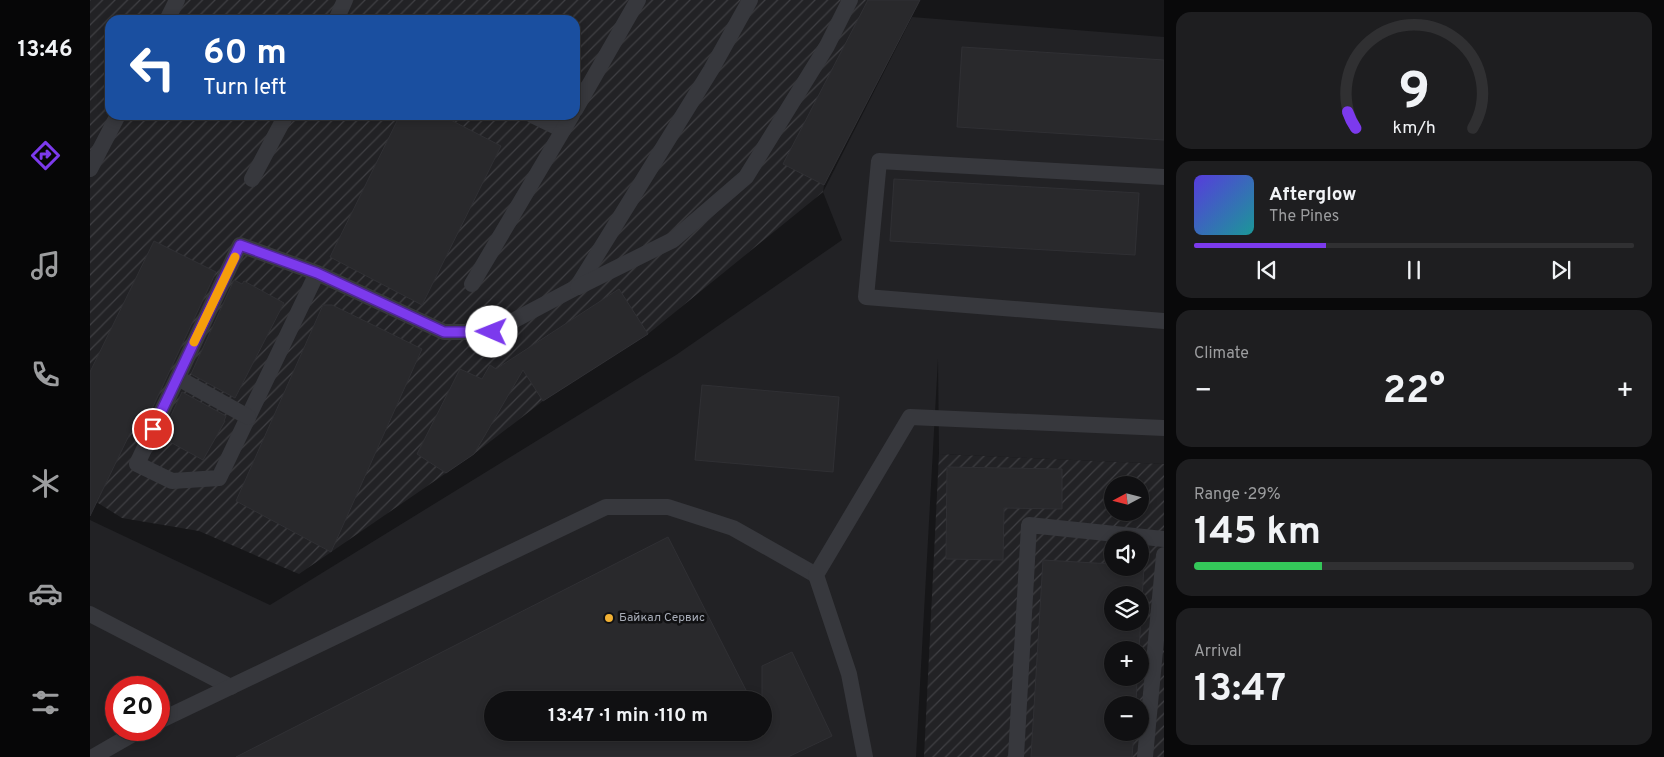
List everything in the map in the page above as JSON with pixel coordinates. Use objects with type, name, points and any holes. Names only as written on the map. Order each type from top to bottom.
[{"type":"lane","points":[[170,15],[177,0]]},
{"type":"lane","points":[[339,15],[345,0]]},
{"type":"lane","points":[[580,101],[638,0]]},
{"type":"lane","points":[[577,287],[711,70],[750,0]]},
{"type":"lane","points":[[317,273],[219,478],[172,481],[137,464],[240,245],[317,273],[444,332],[492,332],[577,287],[673,240],[746,177],[827,46],[850,0]]},
{"type":"lane","points":[[90,169],[115,120]]},
{"type":"lane","points":[[252,179],[283,120]]},
{"type":"lane","points":[[542,120],[563,130]]},
{"type":"lane","points":[[472,284],[569,120]]},
{"type":"lane","points":[[1164,177],[880,161],[866,298],[1164,321]]},
{"type":"lane","points":[[178,378],[248,417]]},
{"type":"lane","points":[[816,574],[910,417],[1164,428]]},
{"type":"lane","points":[[170,716],[606,507],[668,507],[733,528],[816,574],[849,674],[864,757]]},
{"type":"lane","points":[[1016,757],[1029,526],[1164,539]]},
{"type":"lane","points":[[1145,757],[1164,555]]},
{"type":"lane","points":[[90,614],[232,686]]},
{"type":"lane","points":[[93,757],[121,741]]},
{"type":"shaded area","points":[[90,0],[920,0],[824,185],[823,192],[648,334],[543,401],[474,454],[299,574],[199,531],[122,518],[90,498]]},
{"type":"shaded area","points":[[912,17],[1164,37],[1164,464],[939,454],[938,359],[916,757],[90,757],[90,520],[270,605],[676,355],[842,240],[823,192]]},
{"type":"shaded area","points":[[939,454],[1164,464],[1164,757],[924,757]]},
{"type":"building","points":[[868,0],[920,0],[824,185],[783,164]]},
{"type":"building","points":[[962,47],[1164,60],[1164,140],[957,127]]},
{"type":"building","points":[[398,120],[451,120],[501,146],[422,305],[330,257]]},
{"type":"building","points":[[894,179],[1139,193],[1135,255],[890,241]]},
{"type":"building","points":[[154,241],[216,272],[143,428],[135,423],[90,516],[90,372]]},
{"type":"building","points":[[234,280],[242,284],[244,281],[284,303],[235,398],[191,374]]},
{"type":"building","points":[[619,289],[648,334],[543,401],[523,370],[474,454],[446,473],[417,454],[460,369],[482,379],[490,365],[496,369]]},
{"type":"building","points":[[323,305],[332,305],[422,349],[331,552],[236,501]]},
{"type":"building","points":[[702,385],[839,397],[833,472],[695,460]]},
{"type":"building","points":[[182,392],[226,416],[203,460],[161,437]]},
{"type":"building","points":[[947,467],[1062,469],[1062,509],[1004,508],[1003,560],[946,559]]},
{"type":"building","name":"Байкал Сервис","points":[[668,537],[746,691],[484,691],[484,741],[772,741],[772,691],[762,691],[762,666],[792,652],[832,736],[788,757],[236,757]]},
{"type":"building","points":[[1043,560],[1104,564],[1104,576],[1143,576],[1143,586],[1104,586],[1104,631],[1140,631],[1140,641],[1104,641],[1104,686],[1137,686],[1136,696],[1104,696],[1104,741],[1133,741],[1132,757],[1031,757]]},
{"type":"slow traffic","points":[[194,342],[235,257]]},
{"type":"place","name":"Байкал Сервис","points":[[609,618]]},
{"type":"route","points":[[153,429],[240,245],[317,273],[444,332],[492,332]]}]
